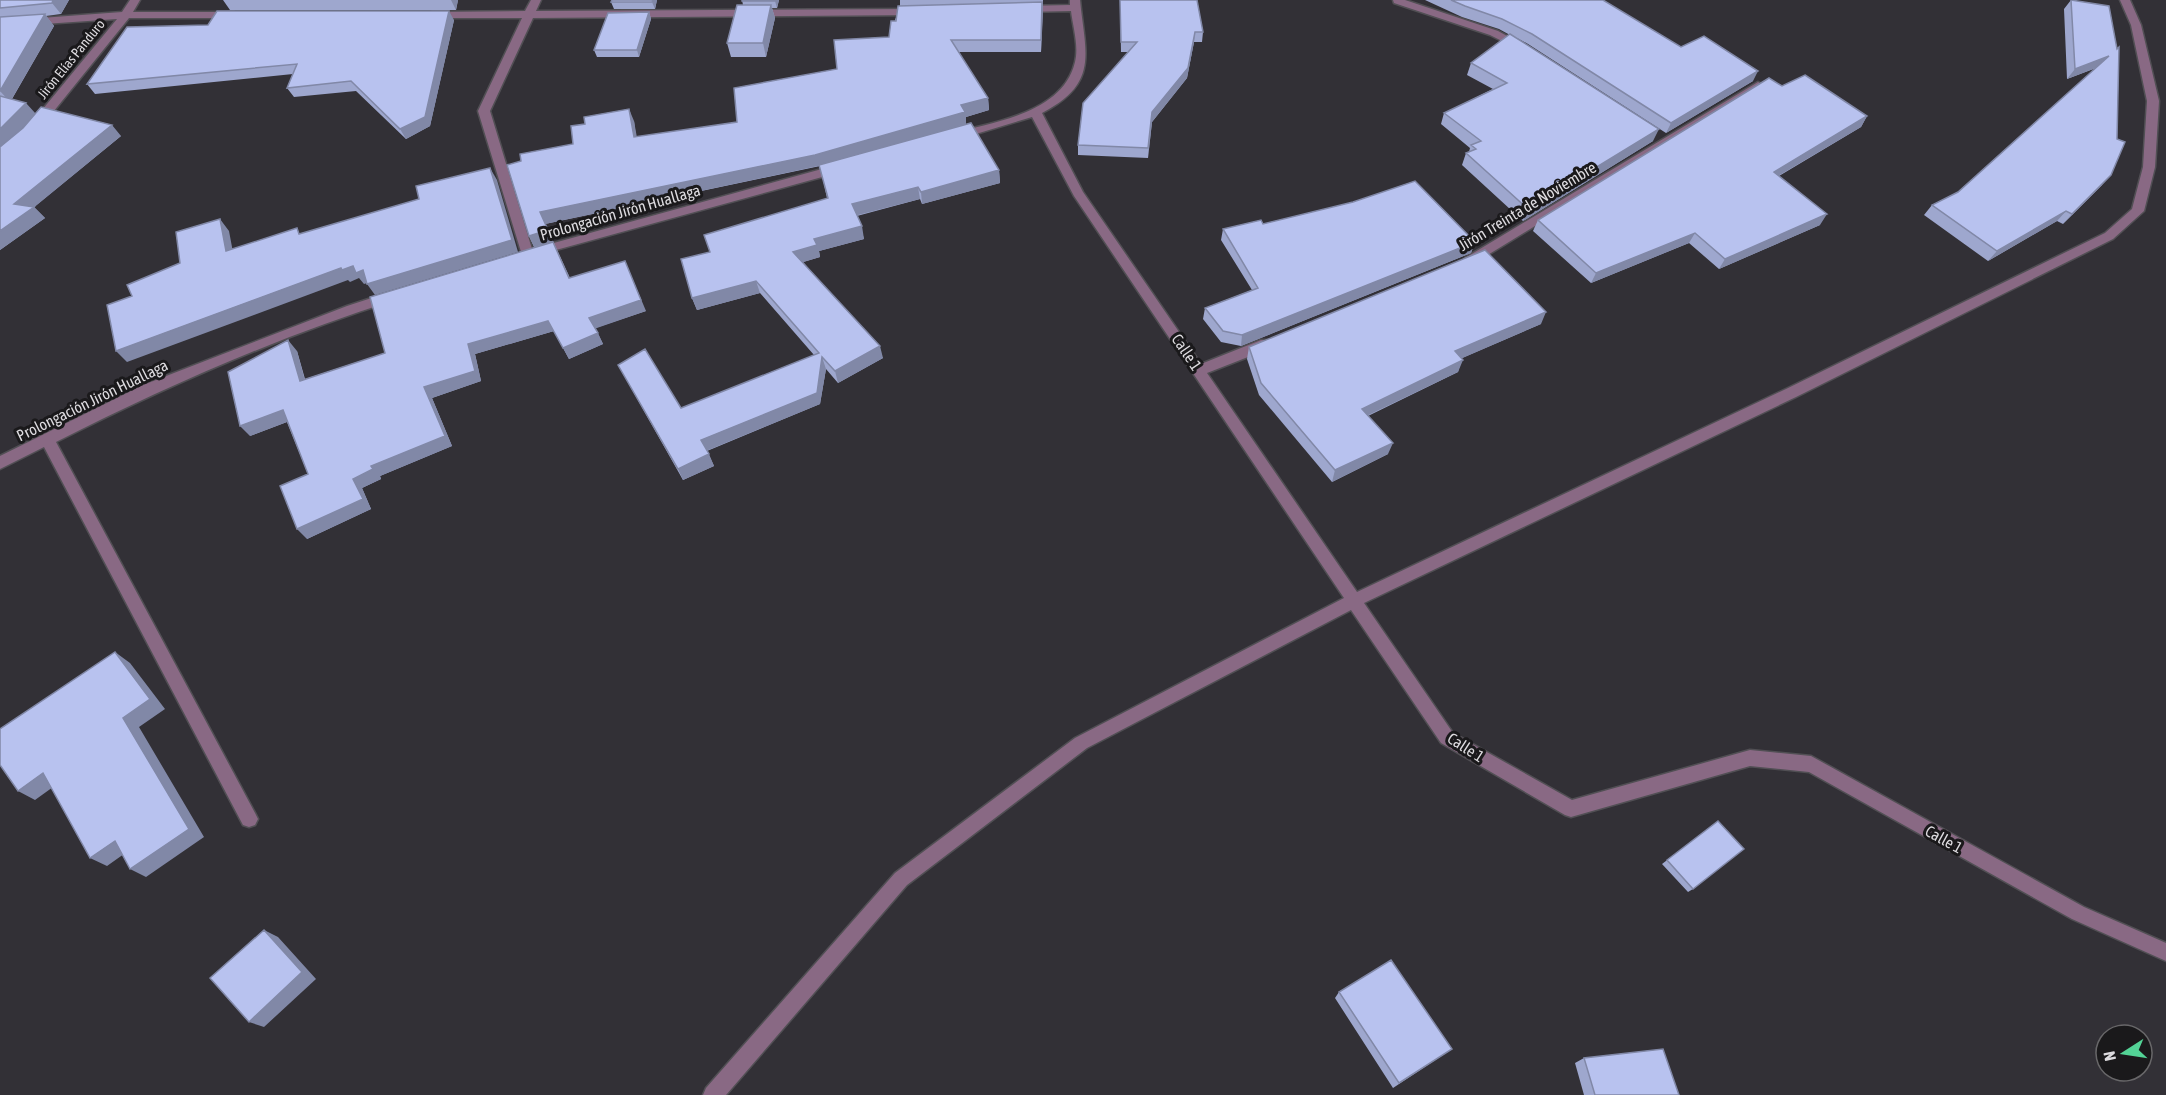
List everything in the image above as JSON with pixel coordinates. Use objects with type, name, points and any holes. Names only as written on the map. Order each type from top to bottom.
[{"type":"street","name":"Jirón Elías Panduro","points":[[28,135],[126,15],[135,0]]},
{"type":"street","points":[[530,15],[536,0]]},
{"type":"street","points":[[713,1095],[901,879],[1081,743],[1355,600],[1791,393],[2109,236],[2138,211],[2149,167],[2153,100],[2136,25],[2125,0]]},
{"type":"street","points":[[1398,2],[1494,33],[1533,54]]},
{"type":"street","points":[[937,141],[1035,111],[1067,93],[1081,61],[1075,4],[1016,10]]},
{"type":"street","points":[[423,15],[921,12]]},
{"type":"street","points":[[0,24],[126,15],[244,15]]},
{"type":"street","name":"Prolongación Jirón Huallaga","points":[[530,15],[484,111],[523,257],[857,163]]},
{"type":"street","name":"Jirón Treinta de Noviembre","points":[[1452,268],[1474,259],[1660,138],[1758,85]]},
{"type":"street","name":"Calle 1","points":[[1035,111],[1078,193],[1447,738],[1571,809],[1750,759],[1811,764],[2078,913],[2166,952]]},
{"type":"street","name":"Prolongación Jirón Huallaga","points":[[0,463],[147,389],[352,309],[407,292]]},
{"type":"street","points":[[1199,371],[1276,339]]},
{"type":"street","points":[[47,439],[249,819]]},
{"type":"building","points":[[0,0],[53,0],[52,3],[0,8]]},
{"type":"building","points":[[612,0],[653,0],[652,2],[611,2]]},
{"type":"building","points":[[775,0],[775,1],[742,1]]},
{"type":"building","points":[[1120,0],[1197,0],[1203,32],[1195,32],[1188,68],[1152,112],[1148,148],[1078,145],[1083,103],[1137,42],[1121,42]]},
{"type":"building","points":[[1451,0],[1603,0],[1681,47],[1704,36],[1758,71],[1671,123],[1532,34],[1502,19]]},
{"type":"building","points":[[2071,0],[2109,6],[2117,49],[2119,47],[2117,139],[2125,142],[2111,175],[2072,214],[2066,211],[1997,251],[1932,205],[1958,192],[2109,56],[2075,69]]},
{"type":"building","points":[[1042,2],[1041,40],[951,40],[988,98],[961,105],[965,112],[815,155],[540,212],[548,230],[529,236],[507,165],[521,161],[520,154],[573,144],[571,126],[585,124],[584,117],[629,109],[634,137],[737,122],[734,88],[837,69],[834,40],[889,37],[891,21],[896,21],[898,6]]},
{"type":"building","points":[[737,5],[771,5],[763,43],[727,43]]},
{"type":"building","points":[[217,11],[449,11],[425,117],[400,129],[351,81],[287,88],[297,64],[87,84],[127,27],[208,25]]},
{"type":"building","points":[[649,12],[637,50],[594,50],[608,13]]},
{"type":"building","points":[[45,14],[0,91],[0,17]]},
{"type":"building","points":[[1510,34],[1659,129],[1528,209],[1466,153],[1476,149],[1471,145],[1481,141],[1444,113],[1507,83],[1471,63]]},
{"type":"building","points":[[1805,75],[1867,116],[1774,172],[1827,214],[1725,259],[1695,233],[1596,273],[1538,220],[1769,78],[1782,86]]},
{"type":"building","points":[[0,96],[26,103],[0,129]]},
{"type":"building","points":[[41,107],[112,125],[14,204],[34,207],[0,231],[0,147],[23,128]]},
{"type":"building","points":[[971,123],[999,170],[921,192],[918,187],[852,204],[862,226],[814,239],[817,245],[793,252],[880,346],[835,371],[822,357],[817,393],[701,440],[709,454],[678,469],[618,365],[645,349],[681,408],[819,353],[756,281],[692,298],[681,259],[710,252],[704,235],[828,198],[819,165]]},
{"type":"building","points":[[490,168],[512,240],[367,284],[363,270],[356,273],[353,266],[342,270],[341,268],[116,351],[107,305],[132,296],[127,285],[180,263],[176,232],[220,219],[226,251],[297,228],[299,234],[419,199],[416,186]]},
{"type":"building","points":[[1415,181],[1475,242],[1242,335],[1223,331],[1205,308],[1258,288],[1223,229],[1261,220],[1263,224],[1353,202]]},
{"type":"building","points":[[553,242],[569,278],[625,261],[641,300],[589,318],[598,333],[563,348],[548,321],[468,344],[475,371],[424,387],[445,436],[371,466],[373,469],[353,479],[363,499],[297,529],[280,486],[308,474],[283,410],[240,426],[228,372],[288,340],[300,381],[385,353],[370,297]]},
{"type":"building","points":[[1485,250],[1546,312],[1455,351],[1463,360],[1362,409],[1393,443],[1335,470],[1261,383],[1249,347]]},
{"type":"building","points":[[115,652],[150,699],[123,718],[189,829],[130,869],[115,841],[90,858],[43,773],[18,791],[0,765],[0,729]]},
{"type":"building","points":[[1718,821],[1744,849],[1693,889],[1667,860]]},
{"type":"building","points":[[264,930],[302,972],[249,1022],[210,978]]},
{"type":"building","points":[[1391,960],[1452,1049],[1399,1083],[1339,992]]},
{"type":"building","points":[[1663,1049],[1679,1095],[1595,1095],[1584,1058]]}]
